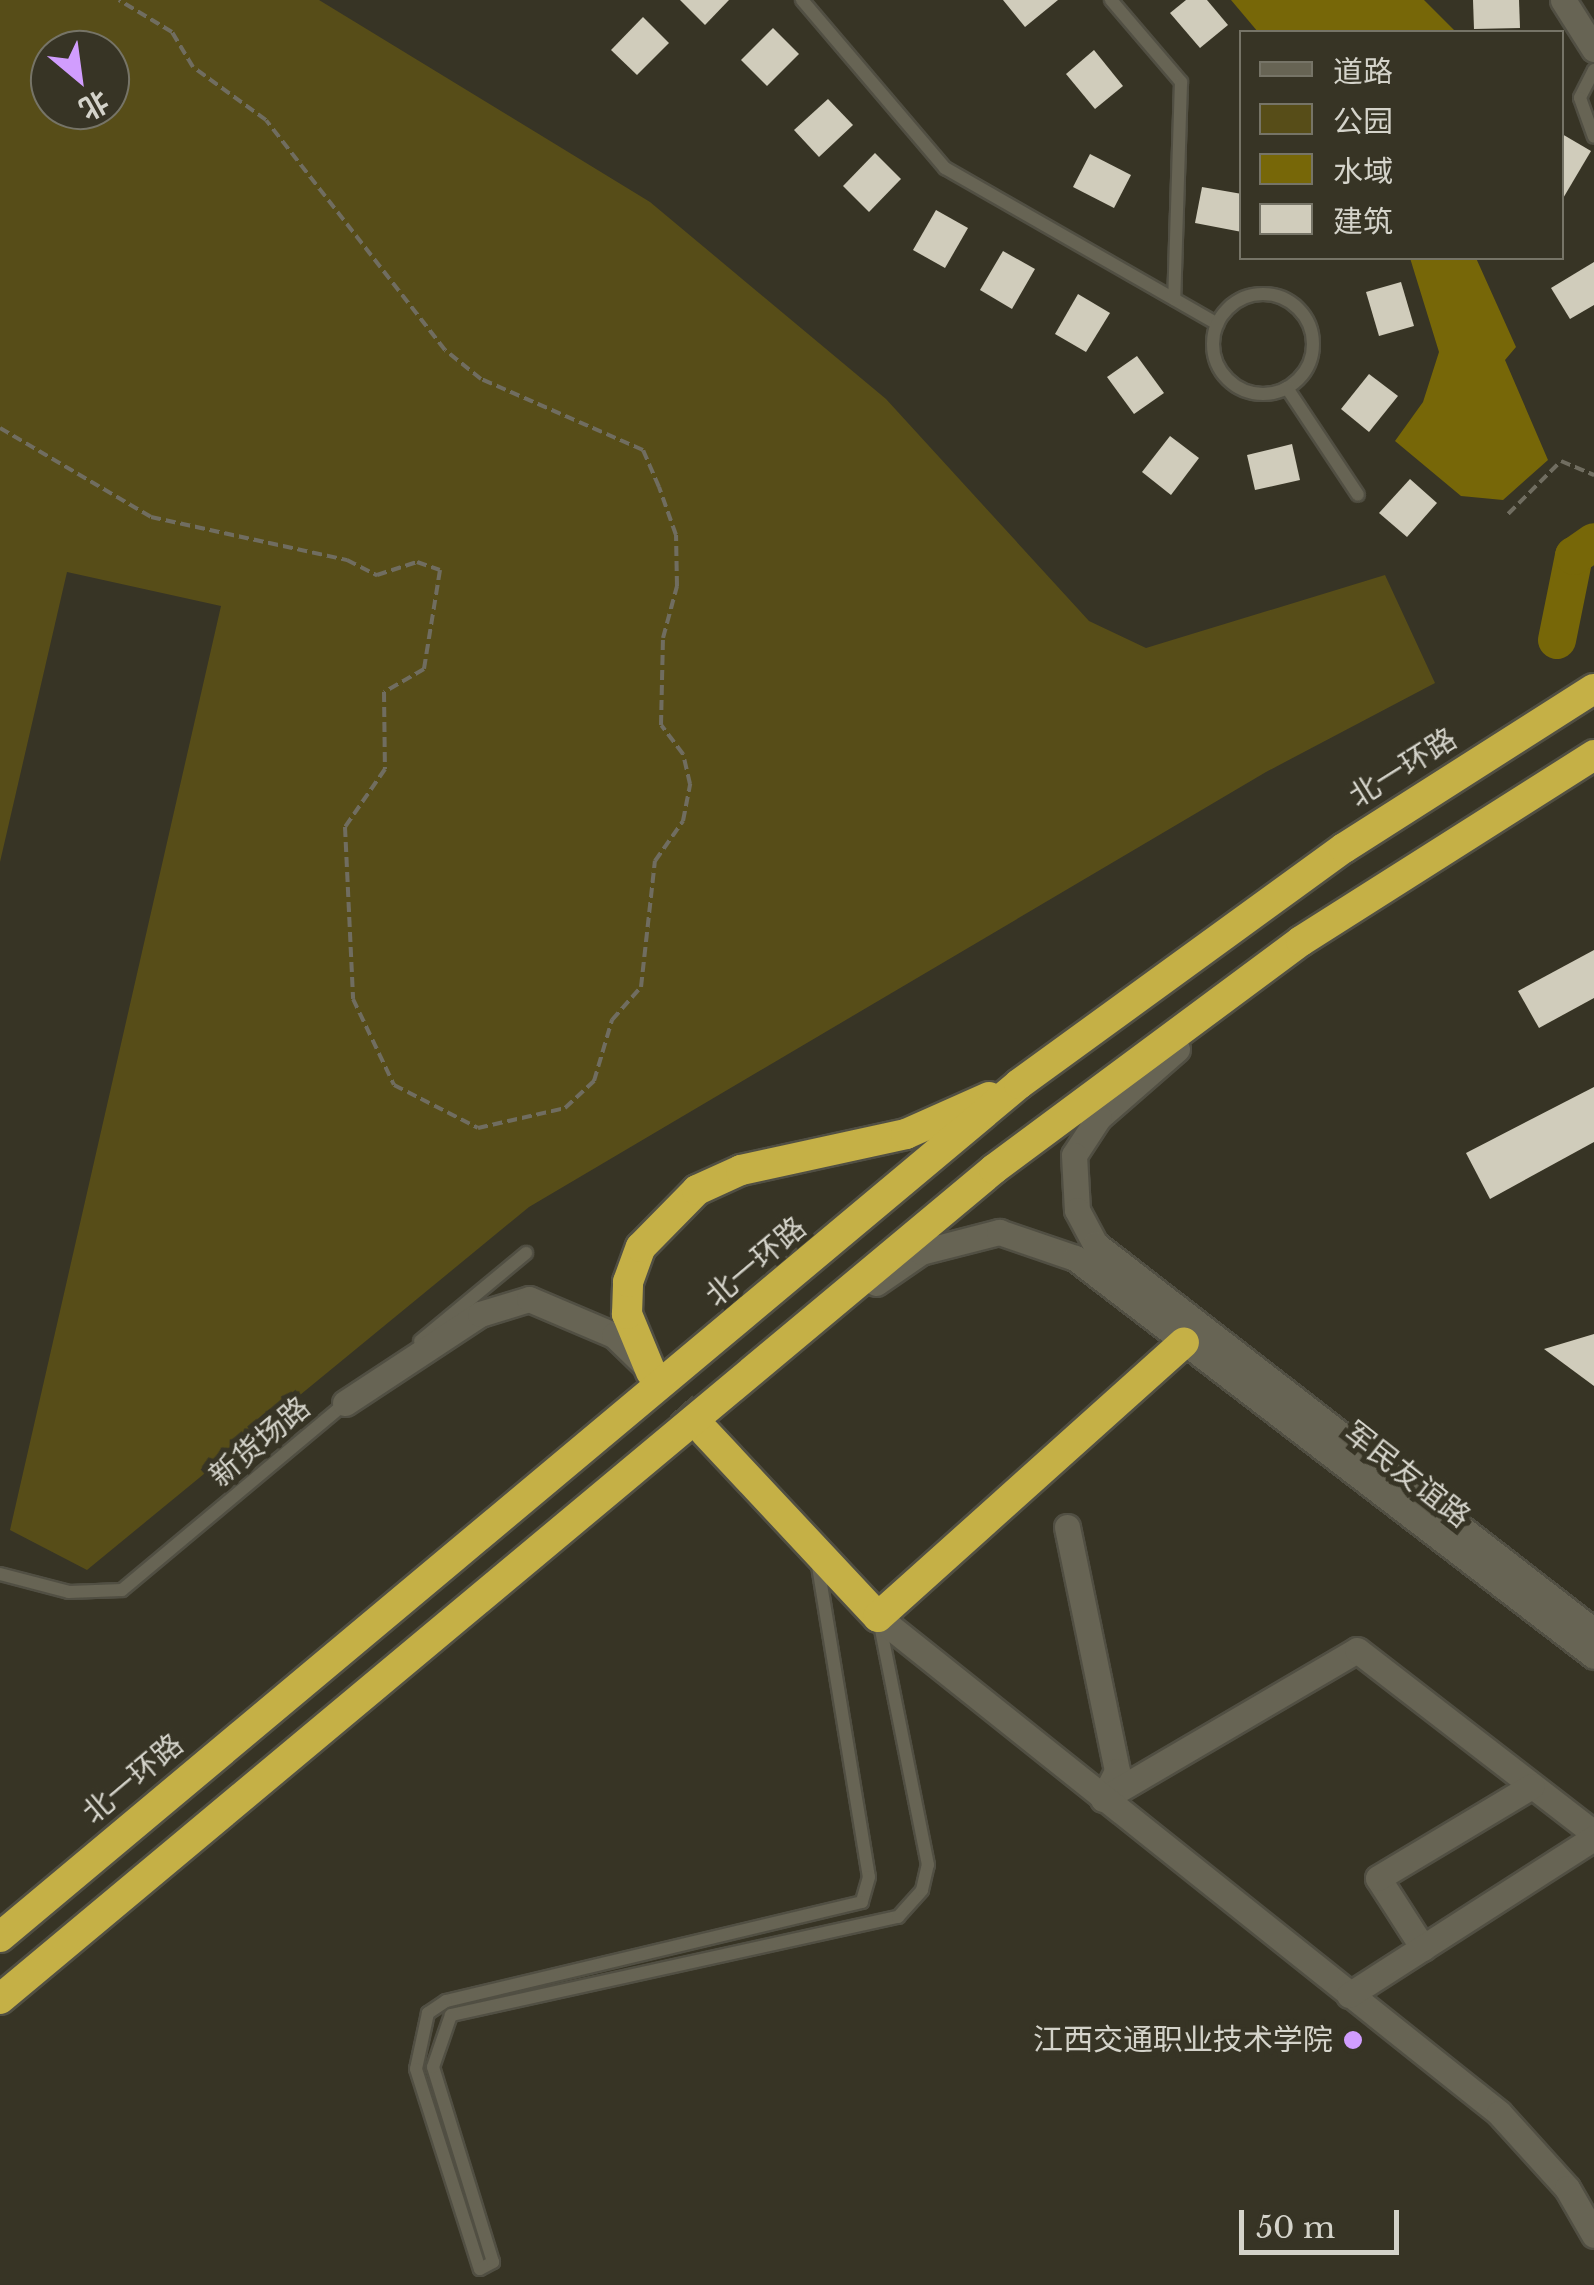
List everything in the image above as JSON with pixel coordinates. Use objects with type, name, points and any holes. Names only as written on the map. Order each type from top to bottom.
[{"type":"highway","name":"北一环路","points":[[0,1938],[1019,1084],[1344,848],[1594,689]]},
{"type":"highway","points":[[0,1999],[737,1379],[1011,1156],[1301,941],[1594,755]]},
{"type":"highway","points":[[651,1372],[627,1314],[628,1282],[641,1247],[697,1190],[741,1170],[906,1134],[1019,1084]]},
{"type":"highway","points":[[705,1432],[878,1618],[1193,1335]]},
{"type":"street","points":[[1563,0],[1594,49]]},
{"type":"street","points":[[1193,1335],[1095,1244],[1077,1210],[1074,1155],[1099,1116],[1301,941]]},
{"type":"street","points":[[737,1379],[921,1252],[999,1232],[1075,1258],[1193,1335]]},
{"type":"street","points":[[345,1403],[480,1314],[529,1299],[614,1336],[651,1372]]},
{"type":"street","name":"军民友谊路","points":[[1193,1335],[1594,1631]]},
{"type":"street","name":"军民友谊路","points":[[1193,1335],[1594,1656]]},
{"type":"street","points":[[1067,1527],[1117,1772],[1103,1798]]},
{"type":"street","points":[[878,1618],[1499,2113],[1568,2188],[1594,2235]]},
{"type":"street","points":[[1103,1798],[1357,1650],[1594,1836],[1349,1995]]},
{"type":"street","points":[[1423,1948],[1378,1878],[1532,1786]]},
{"type":"lane","points":[[802,0],[945,168],[1217,324]]},
{"type":"lane","points":[[1111,0],[1181,82],[1174,299]]},
{"type":"lane","points":[[1594,70],[1580,98],[1594,137]]},
{"type":"lane","points":[[1260,294],[1295,306],[1313,345],[1287,388],[1256,394],[1230,382],[1215,358],[1217,324],[1260,294]]},
{"type":"lane","points":[[1287,388],[1358,495]]},
{"type":"lane","name":"新货场路","points":[[0,1574],[69,1592],[122,1590],[526,1253]]},
{"type":"lane","points":[[815,1550],[868,1877],[862,1902],[446,2001],[428,2013],[416,2069],[480,2269],[493,2262],[433,2067],[451,2015],[898,1917],[922,1890],[928,1864],[878,1618]]},
{"type":"path","points":[[0,428],[151,517],[377,574],[416,562],[440,570],[424,669],[384,692],[385,768],[346,827],[353,999],[394,1085],[478,1128],[566,1108],[594,1081],[612,1020],[641,988],[655,861],[683,822],[690,784],[683,754],[661,725],[663,638],[677,586],[676,535],[659,486],[643,450],[481,379],[445,350],[266,120],[193,67],[172,32],[119,0]]},
{"type":"path","points":[[1508,514],[1561,461],[1594,476]]},
{"type":"green space","points":[[0,0],[319,0],[650,202],[886,399],[1089,621],[1146,648],[1385,575],[1435,683],[1266,772],[529,1207],[87,1570],[10,1530],[221,606],[67,572],[0,862]]},
{"type":"water","points":[[1231,0],[1424,0],[1454,30],[1256,30]]},
{"type":"water","points":[[1411,260],[1477,260],[1516,347],[1505,360],[1548,460],[1503,500],[1461,496],[1395,441],[1423,402],[1439,352]]},
{"type":"building","points":[[680,0],[729,0],[705,25]]},
{"type":"building","points":[[1003,0],[1058,0],[1025,27]]},
{"type":"building","points":[[1186,0],[1207,0],[1228,25],[1200,48],[1170,13]]},
{"type":"building","points":[[1473,0],[1519,0],[1520,28],[1474,29]]},
{"type":"building","points":[[643,17],[669,43],[637,75],[611,50]]},
{"type":"building","points":[[773,28],[799,54],[767,86],[741,60]]},
{"type":"building","points":[[1094,50],[1123,86],[1095,109],[1066,74]]},
{"type":"building","points":[[828,99],[853,125],[819,157],[794,130]]},
{"type":"building","points":[[1564,135],[1591,151],[1564,197]]},
{"type":"building","points":[[875,153],[901,179],[869,212],[843,186]]},
{"type":"building","points":[[1090,154],[1131,175],[1114,208],[1073,187]]},
{"type":"building","points":[[1202,187],[1239,193],[1239,231],[1195,223]]},
{"type":"building","points":[[936,210],[968,228],[945,268],[913,250]]},
{"type":"building","points":[[1003,251],[1035,269],[1012,309],[980,290]]},
{"type":"building","points":[[1594,262],[1594,305],[1570,319],[1551,288]]},
{"type":"building","points":[[1401,282],[1414,326],[1379,336],[1366,292]]},
{"type":"building","points":[[1078,294],[1110,313],[1086,352],[1055,334]]},
{"type":"building","points":[[1137,356],[1164,393],[1134,414],[1107,377]]},
{"type":"building","points":[[1369,374],[1398,396],[1369,432],[1341,409]]},
{"type":"building","points":[[1170,436],[1199,458],[1171,495],[1142,472]]},
{"type":"building","points":[[1292,444],[1300,480],[1255,490],[1247,455]]},
{"type":"building","points":[[1410,479],[1437,503],[1407,537],[1379,513]]},
{"type":"building","points":[[1594,950],[1594,998],[1539,1028],[1518,991]]},
{"type":"building","points":[[1594,1087],[1594,1142],[1490,1199],[1466,1153]]},
{"type":"building","points":[[1594,1334],[1594,1386],[1544,1349]]},
{"type":"waterway","points":[[1557,640],[1574,556],[1594,542]]},
{"type":"tunnel","points":[[651,1372],[705,1432]]},
{"type":"place","name":"江西交通职业技术学院","points":[[1353,2040]]}]
